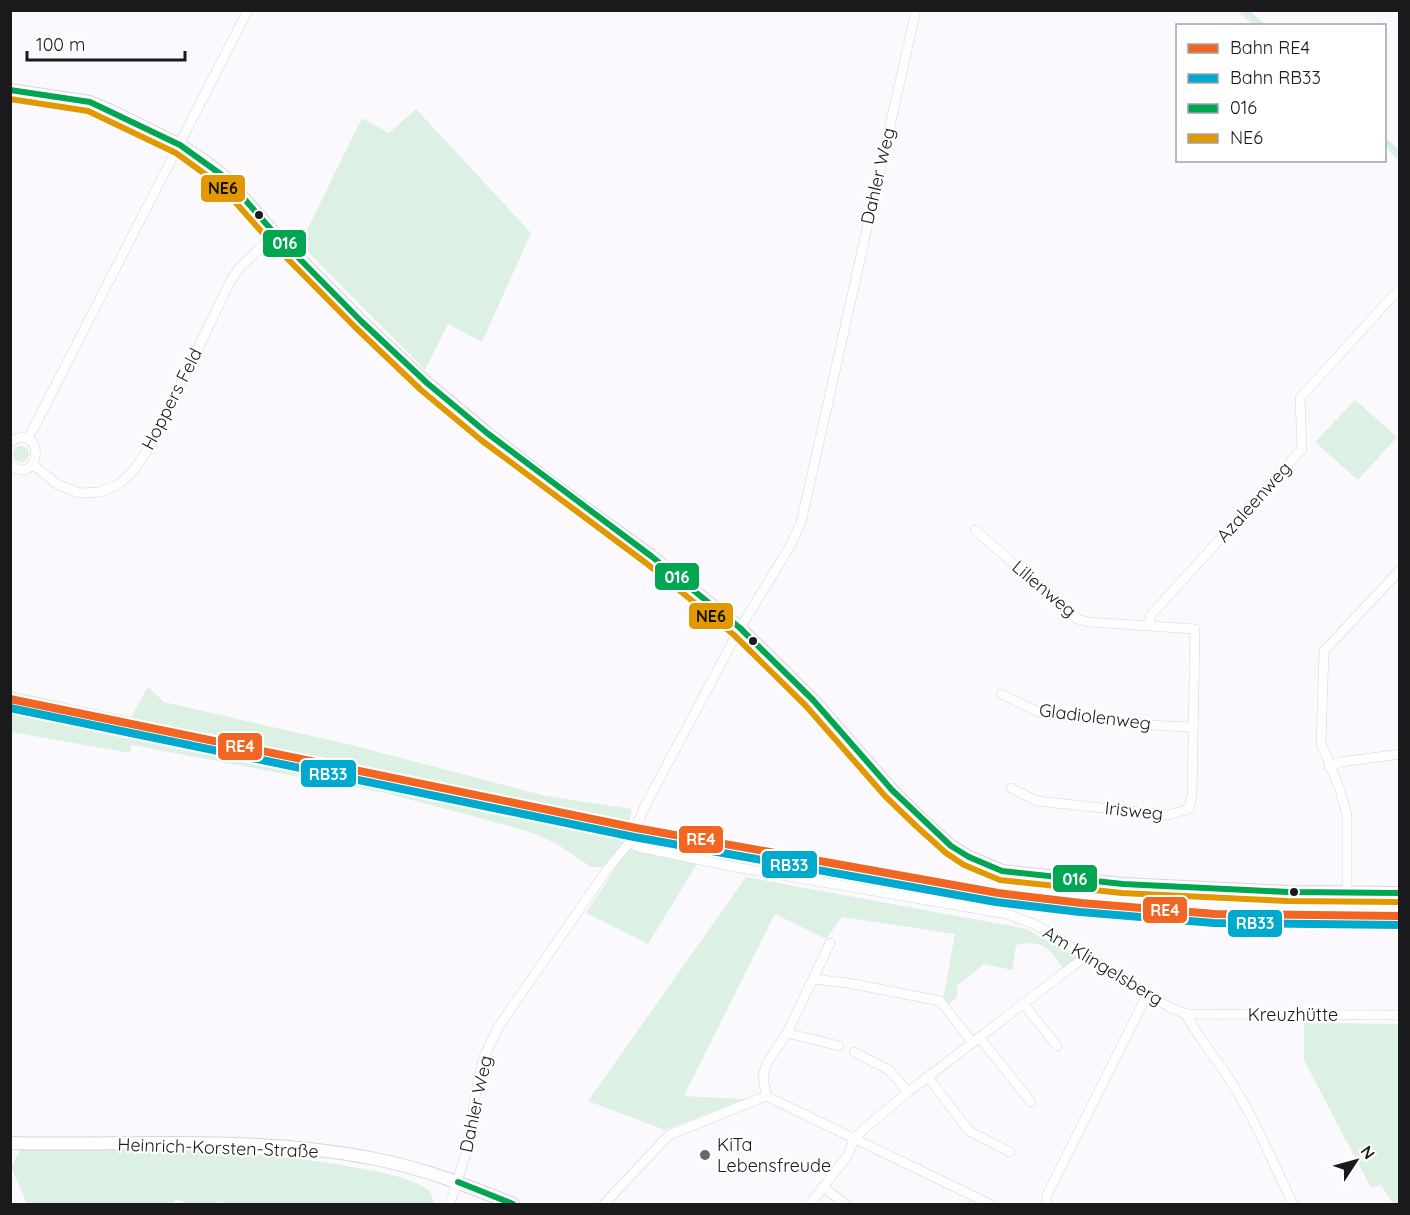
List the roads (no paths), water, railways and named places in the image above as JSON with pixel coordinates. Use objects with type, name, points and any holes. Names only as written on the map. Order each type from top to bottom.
[{"type":"main road","points":[[10,90],[90,102],[180,145],[206,162],[226,178],[275,234],[361,321],[427,383],[504,446],[651,556],[740,628],[813,700],[892,790],[921,819],[951,846],[978,862],[1002,871],[1123,884],[1288,892],[1400,893]]},
{"type":"main road","name":"Heinrich-Korsten-Straße","points":[[10,1143],[294,1147],[372,1158],[458,1182],[513,1204]]},
{"type":"street","points":[[28,439],[249,10]]},
{"type":"street","name":"Dahler Weg","points":[[450,1204],[467,1150],[484,1057],[499,1026],[606,871],[630,842],[645,807],[740,628],[801,524],[916,10]]},
{"type":"street","name":"Hoppers Feld","points":[[33,465],[57,484],[79,493],[100,492],[119,484],[126,478],[151,445],[231,280],[241,266],[275,234]]},
{"type":"street","name":"Azaleenweg","points":[[1150,625],[1150,616],[1302,449],[1300,398],[1400,288]]},
{"type":"street","points":[[10,465],[20,470],[27,469],[33,465],[37,456],[35,446],[28,439],[11,440]]},
{"type":"street","name":"Lilienweg","points":[[975,530],[1077,619],[1089,622],[1195,629]]},
{"type":"street","points":[[1347,893],[1347,815],[1340,790],[1321,743],[1324,651],[1400,570]]},
{"type":"street","name":"Irisweg","points":[[1011,788],[1037,801],[1168,815],[1189,809],[1192,796],[1195,629]]},
{"type":"street","name":"Gladiolenweg","points":[[1001,694],[1045,714],[1193,727]]},
{"type":"street","points":[[1329,767],[1341,762],[1400,754]]},
{"type":"street","name":"Am Klingelsberg","points":[[630,842],[638,847],[735,867],[1007,914],[1034,924],[1186,1014]]},
{"type":"street","points":[[766,1096],[763,1076],[767,1063],[787,1033],[830,943]]},
{"type":"street","points":[[810,1204],[848,1155],[854,1139],[865,1128],[976,1039],[1086,956]]},
{"type":"street","points":[[813,980],[848,983],[940,1002],[1031,1102]]},
{"type":"street","points":[[1047,1204],[1047,1195],[1148,993]]},
{"type":"street","points":[[1023,1003],[1057,1047]]},
{"type":"street","points":[[1186,1014],[1245,1106],[1293,1204]]},
{"type":"street","name":"Kreuzhütte","points":[[1186,1014],[1400,1015]]},
{"type":"street","points":[[787,1033],[839,1046]]},
{"type":"street","points":[[854,1052],[889,1070],[908,1092]]},
{"type":"street","points":[[928,1077],[969,1131],[1010,1152]]},
{"type":"street","points":[[604,1204],[669,1135],[766,1096],[990,1204]]},
{"type":"street","points":[[824,1187],[845,1204]]},
{"type":"waterway","points":[[1246,10],[1260,24]]},
{"type":"waterway","points":[[1386,141],[1400,153]]},
{"type":"rail line","name":"RE4","points":[[10,699],[636,828],[998,893],[1081,903],[1215,914],[1400,916]]},
{"type":"rail line","name":"RB33","points":[[10,708],[634,837],[996,902],[1080,912],[1214,923],[1400,925]]},
{"type":"place","name":"KiTa Lebensfreude","points":[[705,1155]]}]
